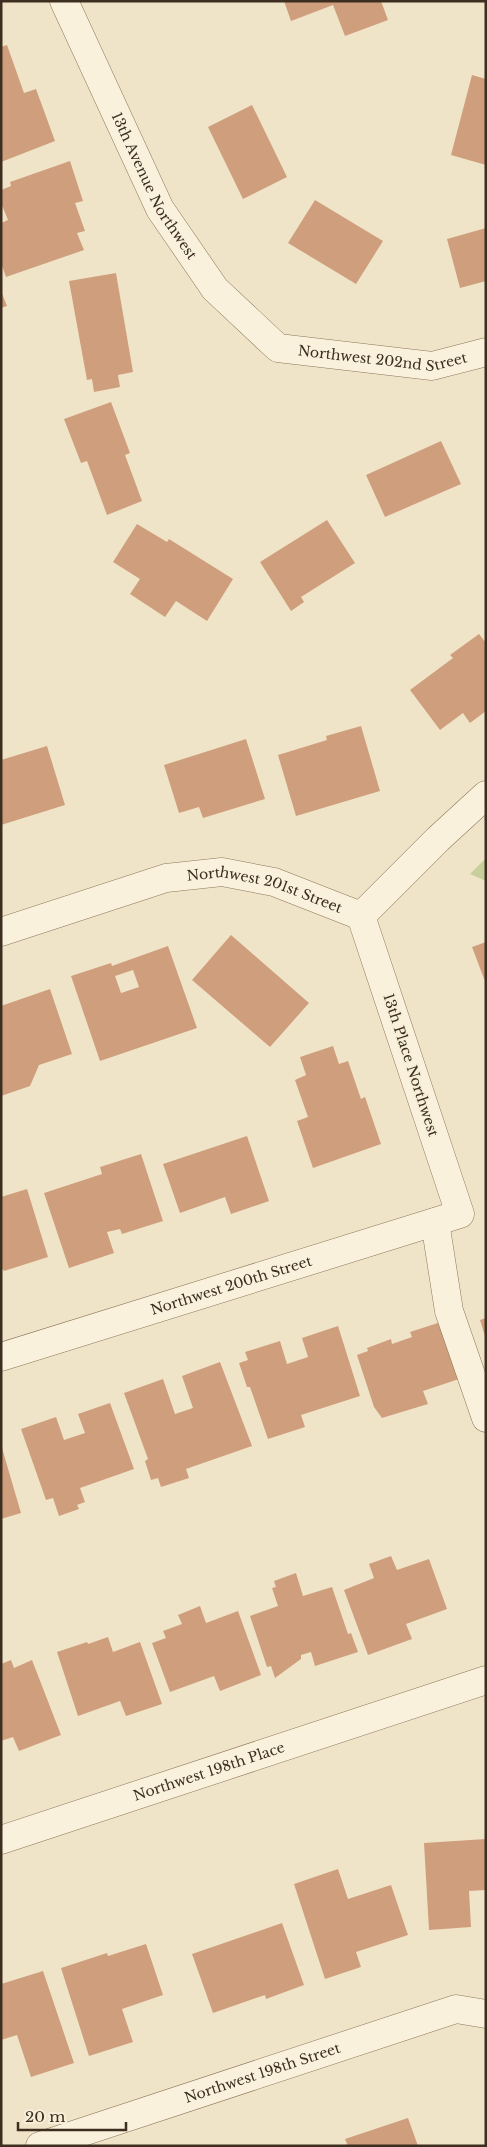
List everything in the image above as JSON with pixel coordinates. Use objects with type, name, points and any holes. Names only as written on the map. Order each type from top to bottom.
[{"type":"street","name":"13th Avenue Northwest","points":[[64,1],[160,209],[215,289],[278,348]]},
{"type":"street","name":"Northwest 202nd Street","points":[[278,348],[432,366],[486,352]]},
{"type":"street","name":"Northwest 201st Street","points":[[1,932],[166,878],[222,872],[274,882],[361,916],[438,839],[486,795]]},
{"type":"street","name":"13th Place Northwest","points":[[361,916],[460,1214]]},
{"type":"street","name":"Northwest 200th Street","points":[[1,1357],[460,1214]]},
{"type":"street","points":[[435,1222],[449,1311],[486,1418]]},
{"type":"street","name":"Northwest 198th Place","points":[[1,1840],[486,1680]]},
{"type":"street","name":"Northwest 198th Street","points":[[40,2146],[456,2009],[486,2014]]},
{"type":"green space","points":[[486,858],[486,881],[470,874]]},
{"type":"building","points":[[284,1],[381,1],[388,20],[345,36],[333,5],[291,21]]},
{"type":"building","points":[[7,45],[24,93],[36,89],[55,141],[1,162],[1,47]]},
{"type":"building","points":[[472,75],[486,79],[486,165],[451,155]]},
{"type":"building","points":[[252,105],[287,177],[243,199],[208,127]]},
{"type":"building","points":[[70,161],[83,201],[75,203],[85,231],[77,233],[84,250],[6,277],[1,263],[1,223],[8,220],[1,203],[1,190],[11,186],[10,182]]},
{"type":"building","points":[[315,200],[383,241],[356,284],[288,243]]},
{"type":"building","points":[[486,228],[486,281],[460,288],[447,239]]},
{"type":"building","points":[[116,273],[133,372],[118,375],[120,387],[94,392],[92,379],[87,380],[69,281]]},
{"type":"building","points":[[1,291],[7,306],[1,308]]},
{"type":"building","points":[[111,402],[130,453],[125,455],[142,501],[107,515],[87,461],[81,463],[64,419]]},
{"type":"building","points":[[441,441],[461,484],[385,517],[366,475]]},
{"type":"building","points":[[327,520],[355,563],[301,597],[304,602],[291,611],[260,562]]},
{"type":"building","points":[[137,524],[167,542],[169,539],[233,579],[207,621],[176,601],[165,617],[130,594],[140,579],[113,562]]},
{"type":"building","points":[[479,634],[486,643],[486,711],[470,723],[463,713],[440,730],[410,690],[453,658],[450,655]]},
{"type":"building","points":[[361,726],[380,791],[296,816],[278,755],[327,740],[326,736]]},
{"type":"building","points":[[246,739],[265,799],[203,818],[199,807],[179,813],[164,765]]},
{"type":"building","points":[[47,746],[65,805],[1,825],[1,760]]},
{"type":"building","points":[[231,935],[309,1003],[270,1047],[192,980]]},
{"type":"building","points":[[486,942],[486,984],[472,947]]},
{"type":"building","points":[[168,946],[197,1028],[100,1061],[71,976],[111,963],[112,966]],"holes":[[[133,970],[139,987],[121,993],[115,976]]]},
{"type":"building","points":[[50,989],[72,1054],[39,1065],[30,1086],[1,1096],[1,1006]]},
{"type":"building","points":[[333,1046],[339,1064],[348,1061],[361,1099],[365,1097],[381,1144],[313,1168],[297,1121],[308,1117],[295,1080],[306,1075],[300,1057]]},
{"type":"building","points":[[247,1136],[269,1201],[231,1214],[225,1197],[180,1213],[163,1164]]},
{"type":"building","points":[[141,1154],[163,1221],[122,1234],[120,1229],[107,1232],[114,1253],[69,1268],[44,1193],[102,1174],[100,1167]]},
{"type":"building","points":[[27,1189],[48,1257],[4,1271],[1,1267],[1,1197]]},
{"type":"building","points":[[486,1318],[486,1336],[485,1336],[480,1320]]},
{"type":"building","points":[[444,1321],[462,1378],[423,1391],[428,1404],[382,1418],[374,1407],[357,1355],[368,1351],[367,1348],[391,1339],[392,1344],[412,1337],[410,1332]]},
{"type":"building","points":[[338,1326],[360,1396],[301,1415],[305,1427],[268,1439],[250,1387],[247,1387],[239,1363],[248,1360],[245,1352],[280,1341],[287,1364],[308,1357],[302,1338]]},
{"type":"building","points":[[220,1362],[252,1446],[186,1469],[189,1478],[161,1487],[158,1478],[151,1480],[145,1461],[148,1459],[124,1393],[163,1379],[175,1414],[193,1408],[182,1376]]},
{"type":"building","points":[[110,1403],[134,1469],[80,1488],[85,1502],[77,1505],[79,1509],[59,1516],[53,1498],[46,1500],[21,1429],[56,1417],[64,1440],[85,1433],[78,1414]]},
{"type":"building","points":[[1,1449],[21,1513],[1,1519]]},
{"type":"building","points":[[391,1556],[397,1570],[429,1559],[447,1609],[406,1624],[412,1639],[368,1655],[344,1590],[374,1578],[369,1564]]},
{"type":"building","points":[[296,1573],[303,1596],[332,1587],[348,1634],[351,1633],[358,1652],[315,1666],[311,1652],[301,1655],[301,1659],[275,1678],[271,1666],[267,1667],[250,1616],[278,1606],[272,1588],[276,1587],[274,1581]]},
{"type":"building","points":[[200,1606],[206,1623],[238,1611],[261,1675],[220,1691],[214,1676],[170,1692],[152,1643],[166,1638],[163,1631],[182,1624],[178,1615]]},
{"type":"building","points":[[108,1637],[113,1652],[140,1642],[162,1704],[126,1716],[120,1701],[78,1716],[57,1652]]},
{"type":"building","points":[[11,1660],[14,1668],[32,1660],[61,1735],[19,1751],[13,1737],[1,1741],[1,1664]]},
{"type":"building","points":[[486,1839],[486,1890],[469,1891],[471,1927],[429,1930],[424,1843]]},
{"type":"building","points":[[338,1869],[348,1899],[391,1885],[408,1935],[356,1952],[361,1967],[325,1979],[294,1884]]},
{"type":"building","points":[[282,1923],[304,1985],[266,1999],[265,1995],[213,2013],[192,1954]]},
{"type":"building","points":[[146,1944],[163,1995],[122,2009],[133,2042],[89,2056],[61,1968],[107,1953],[108,1956]]},
{"type":"building","points":[[43,1971],[74,2063],[31,2077],[17,2035],[1,2040],[1,1984]]},
{"type":"building","points":[[408,2118],[418,2146],[348,2146],[345,2139]]}]
